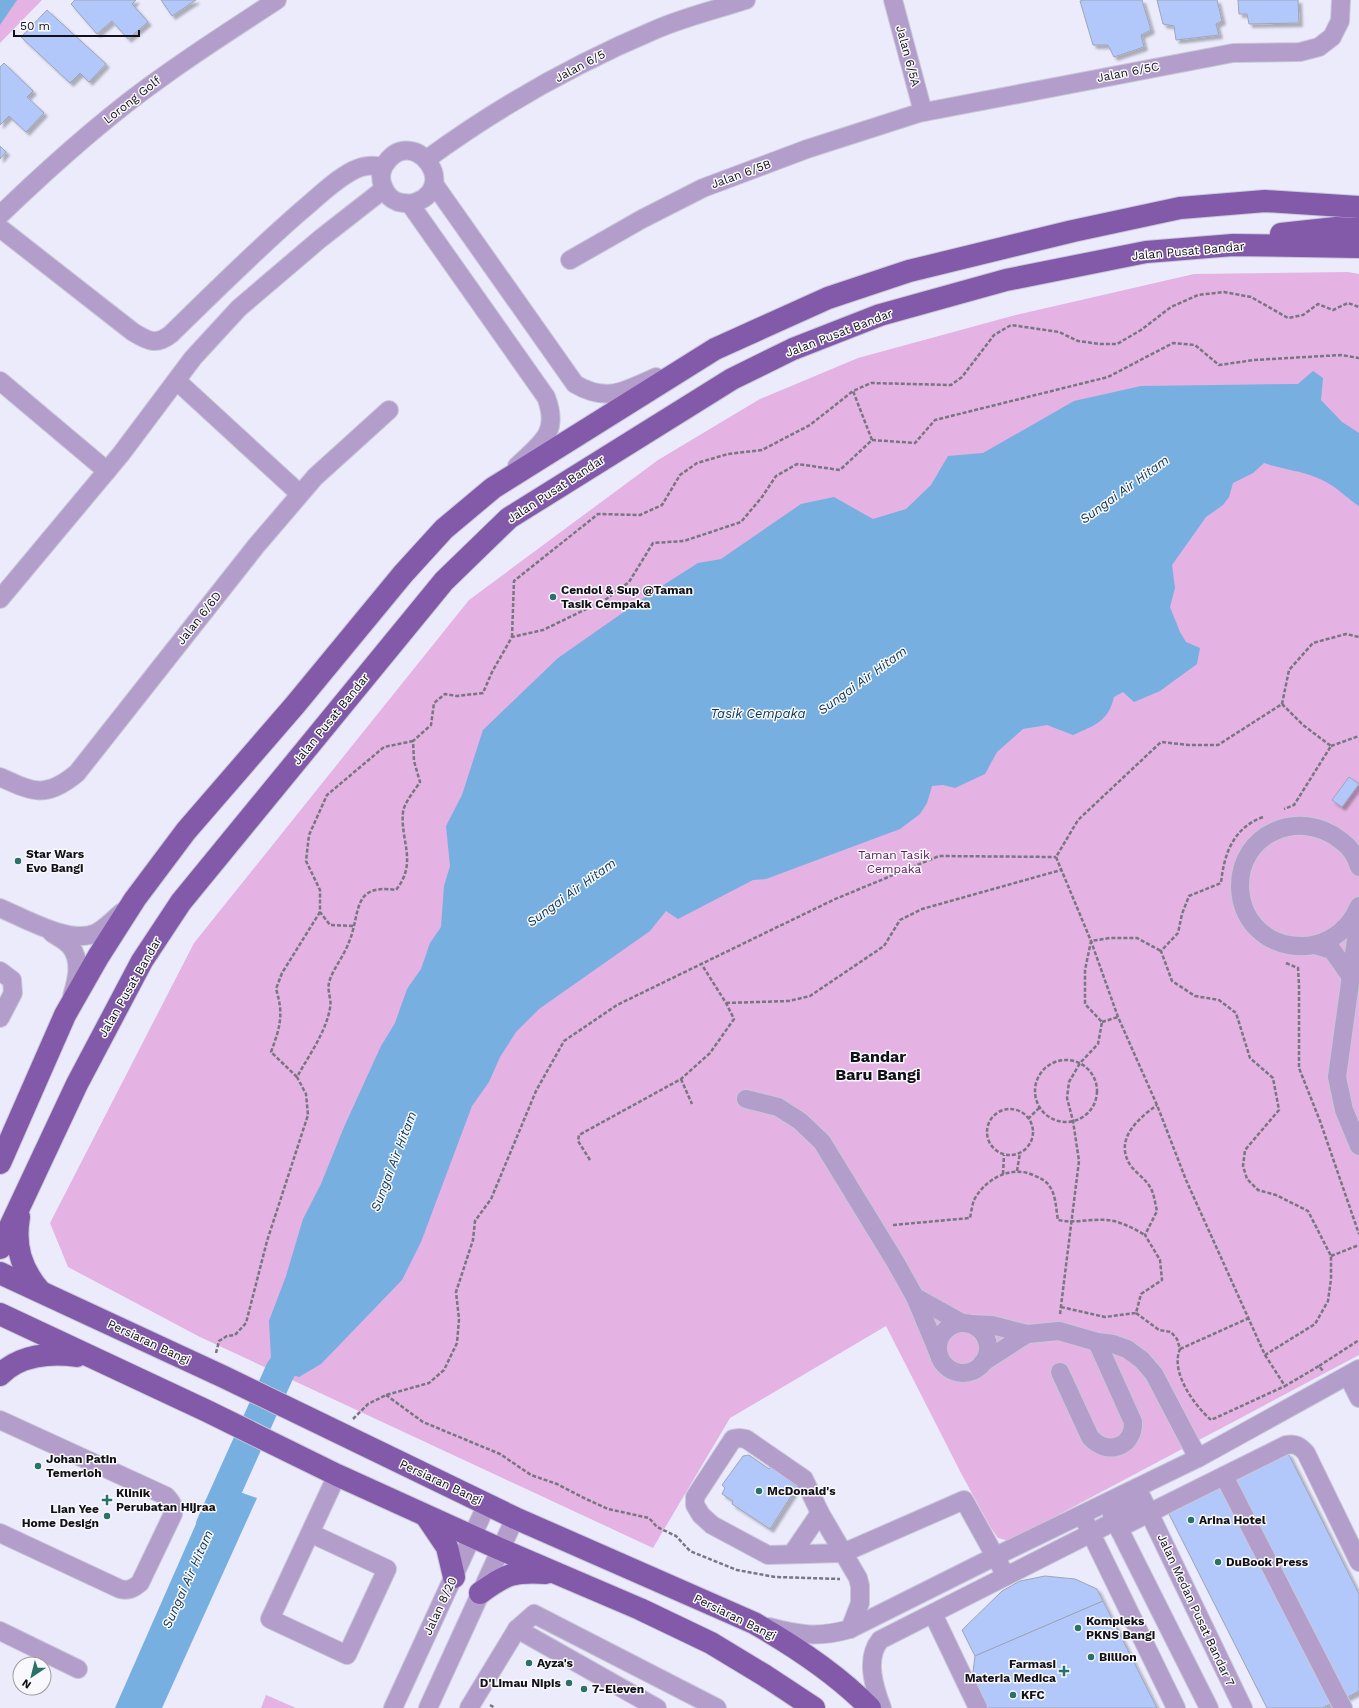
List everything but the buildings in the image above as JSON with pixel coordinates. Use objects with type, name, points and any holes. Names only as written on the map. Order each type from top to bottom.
[{"type":"main road","points":[[1337,204],[1359,198]]},
{"type":"main road","points":[[0,1163],[66,1015],[98,957],[135,899],[186,831],[295,705],[403,574],[444,530],[493,488],[715,349],[828,298],[909,271],[1073,231],[1180,208],[1265,201],[1337,204],[1359,207]]},
{"type":"main road","points":[[1233,245],[1284,234],[1336,228],[1359,229]]},
{"type":"main road","name":"Jalan Pusat Bandar","points":[[0,1248],[24,1194],[77,1084],[142,961],[181,902],[444,581],[509,518],[732,379],[793,349],[880,315],[1006,280],[1146,252],[1233,245],[1359,247]]},
{"type":"main road","points":[[24,1194],[17,1227],[18,1246],[25,1271],[40,1291]]},
{"type":"main road","name":"Persiaran Bangi","points":[[0,1273],[222,1367],[315,1423],[516,1518],[754,1623],[784,1640],[830,1673],[870,1708]]},
{"type":"main road","points":[[0,1314],[88,1357],[207,1411],[337,1475],[500,1549],[640,1609],[712,1643],[814,1708]]},
{"type":"main road","points":[[0,1375],[28,1358],[54,1354],[88,1357]]},
{"type":"main road","points":[[425,1515],[447,1547],[454,1577]]},
{"type":"main road","points":[[480,1593],[502,1577],[513,1573],[527,1572],[557,1574]]},
{"type":"street","name":"Lorong Golf","points":[[0,215],[74,147],[164,75],[276,0]]},
{"type":"street","name":"Jalan 6/5","points":[[427,159],[494,113],[601,54],[658,28],[746,0]]},
{"type":"street","name":"Jalan 6/5A","points":[[893,0],[923,112]]},
{"type":"street","name":"Jalan 6/5C","points":[[923,112],[1233,53],[1300,52],[1318,47],[1332,37],[1340,21],[1341,0]]},
{"type":"street","name":"Jalan 6/5B","points":[[570,260],[642,219],[703,188],[806,149],[923,112]]},
{"type":"street","points":[[434,184],[429,193],[419,202],[410,204],[398,202],[390,197],[384,189],[381,176],[383,167],[389,159],[402,151],[417,152],[427,159],[433,169],[434,184],[575,384],[589,392],[601,395],[616,393],[634,387],[715,349]]},
{"type":"street","points":[[0,228],[133,332],[154,342],[163,340],[172,334],[256,250],[336,182],[354,169],[373,165],[383,167]]},
{"type":"street","points":[[0,599],[107,471],[194,358],[239,308],[320,239],[384,189]]},
{"type":"street","points":[[410,204],[546,397],[552,411],[550,425],[544,440],[493,488]]},
{"type":"street","points":[[0,381],[107,471]]},
{"type":"street","points":[[177,381],[300,494]]},
{"type":"street","name":"Jalan 6/6D","points":[[0,777],[29,790],[47,791],[64,784],[77,773],[256,546],[314,477],[389,410]]},
{"type":"street","points":[[1359,866],[1347,845],[1330,832],[1310,825],[1289,826],[1269,833],[1253,848],[1243,866],[1240,887],[1244,908],[1254,925],[1269,938],[1287,946],[1306,947],[1325,943],[1342,932],[1354,918],[1359,906]]},
{"type":"street","points":[[0,908],[45,928],[78,936],[95,934],[112,921],[135,899]]},
{"type":"street","points":[[1359,918],[1355,977],[1337,1077],[1344,1110],[1359,1146]]},
{"type":"street","points":[[45,928],[70,946],[77,961],[76,983],[66,1015]]},
{"type":"street","points":[[1315,945],[1332,950],[1355,977]]},
{"type":"street","points":[[0,1018],[13,993],[6,975]]},
{"type":"street","points":[[746,1099],[778,1106],[800,1120],[822,1142],[878,1231],[915,1297],[938,1352],[946,1367],[961,1373],[973,1370],[1027,1334]]},
{"type":"street","points":[[915,1297],[966,1323],[983,1334],[986,1341],[986,1356],[982,1363]]},
{"type":"street","points":[[938,1352],[938,1344],[946,1329],[966,1323],[992,1325],[1027,1334],[1059,1330],[1097,1342],[1113,1344],[1127,1349],[1142,1360],[1150,1369],[1198,1458]]},
{"type":"street","points":[[1060,1372],[1090,1437],[1096,1444],[1103,1448],[1112,1448],[1124,1443],[1130,1437],[1133,1429],[1133,1422],[1097,1342]]},
{"type":"street","points":[[882,1708],[871,1661],[875,1646],[880,1640],[1091,1534],[1198,1458],[1331,1383],[1353,1373],[1359,1398]]},
{"type":"street","points":[[0,1420],[166,1496],[172,1501],[173,1507],[172,1514],[140,1583],[135,1588],[128,1590],[120,1589],[0,1533]]},
{"type":"street","points":[[850,1629],[860,1603],[860,1586],[858,1578],[843,1553],[820,1513],[804,1479],[746,1439],[733,1439],[695,1497],[695,1505],[701,1514],[712,1525],[768,1555],[843,1553],[964,1500],[1006,1576]]},
{"type":"street","points":[[1150,1513],[1286,1445],[1294,1444],[1301,1447],[1306,1453],[1359,1562]]},
{"type":"street","points":[[310,1533],[387,1569],[347,1655],[270,1619],[310,1533],[337,1475]]},
{"type":"street","points":[[1224,1476],[1344,1708]]},
{"type":"street","name":"Jalan Medan Pusat Bandar 7","points":[[1113,1517],[1142,1498],[1243,1708]]},
{"type":"street","name":"Jalan 8/20","points":[[393,1708],[487,1504]]},
{"type":"street","points":[[792,1554],[820,1513]]},
{"type":"street","points":[[754,1623],[791,1633],[813,1636],[831,1635],[868,1621],[1082,1514],[1113,1517]]},
{"type":"street","points":[[1082,1514],[1176,1708]]},
{"type":"street","points":[[1113,1517],[1209,1708]]},
{"type":"street","points":[[428,1708],[500,1549],[516,1518]]},
{"type":"street","points":[[469,1708],[517,1629],[534,1614],[717,1708]]},
{"type":"street","points":[[934,1614],[978,1708]]},
{"type":"street","points":[[868,1621],[880,1640]]},
{"type":"street","points":[[517,1629],[657,1708]]},
{"type":"street","points":[[0,1631],[78,1669]]},
{"type":"path","points":[[222,1367],[215,1352],[219,1341],[227,1336],[235,1335],[246,1323],[267,1241],[308,1115],[306,1094],[297,1077],[271,1052],[279,1030],[281,1006],[276,990],[282,973],[320,912],[320,890],[306,861],[309,835],[327,795],[384,747],[413,741],[430,725],[434,703],[445,694],[457,696],[483,693],[492,672],[512,637],[514,581],[598,514],[640,515],[662,506],[680,475],[698,463],[728,454],[762,450],[810,425],[852,391],[871,383],[951,385],[962,377],[994,335],[1011,325],[1059,332],[1078,341],[1100,344],[1117,344],[1141,330],[1171,307],[1198,295],[1224,292],[1251,297],[1288,318],[1303,315],[1318,304],[1333,310],[1348,302],[1359,308]]},
{"type":"path","points":[[512,637],[543,630],[605,600],[629,582],[653,543],[684,541],[741,522],[762,498],[776,476],[797,464],[840,470],[872,440],[915,443],[935,420],[1108,377],[1173,342],[1195,345],[1219,365],[1254,360],[1341,355],[1359,358]]},
{"type":"path","points":[[852,391],[872,440]]},
{"type":"path","points":[[1056,857],[1078,820],[1161,742],[1189,745],[1218,745],[1282,704],[1289,670],[1314,643],[1346,634],[1359,637]]},
{"type":"path","points":[[1282,704],[1303,725],[1332,746]]},
{"type":"path","points":[[1280,810],[1294,805],[1332,746],[1359,736]]},
{"type":"path","points":[[297,1077],[323,1029],[331,1007],[328,983],[350,941],[358,906],[372,890],[384,888],[396,890],[404,880],[408,854],[403,829],[403,810],[420,782],[414,761],[413,741]]},
{"type":"path","points":[[1223,890],[1221,883],[1223,862],[1234,839],[1252,821],[1266,816]]},
{"type":"path","points":[[354,1419],[368,1404],[386,1395],[429,1383],[444,1370],[457,1343],[458,1319],[456,1292],[473,1240],[476,1221],[491,1199],[536,1091],[564,1042],[617,1005],[833,900],[939,856],[1056,857]]},
{"type":"path","points":[[1056,857],[1091,941],[1118,1017],[1157,1105],[1186,1180],[1265,1354],[1285,1386]]},
{"type":"path","points":[[726,1003],[789,1001],[810,996],[884,946],[900,920],[922,909],[1061,870]]},
{"type":"path","points":[[1161,951],[1178,933],[1182,914],[1189,896],[1221,883]]},
{"type":"path","points":[[320,912],[330,925],[354,926]]},
{"type":"path","points":[[1091,941],[1110,938],[1137,938],[1161,951],[1172,981],[1195,996],[1218,1000],[1236,1013],[1250,1058],[1273,1078],[1279,1110],[1245,1150],[1243,1166],[1247,1179],[1258,1190],[1276,1195],[1308,1211],[1331,1256],[1331,1279],[1328,1301],[1315,1324],[1265,1354]]},
{"type":"path","points":[[1091,941],[1085,970],[1085,1004],[1102,1022]]},
{"type":"path","points":[[1283,962],[1298,968],[1300,985],[1299,1068],[1320,1121],[1359,1234]]},
{"type":"path","points":[[590,1160],[578,1141],[579,1135],[681,1080],[710,1053],[734,1019],[726,1003],[702,965]]},
{"type":"path","points":[[1102,1022],[1118,1017]]},
{"type":"path","points":[[1059,1330],[1079,1161],[1073,1121],[1067,1098],[1069,1082],[1080,1063],[1098,1044],[1102,1022]]},
{"type":"path","points":[[1060,1060],[1070,1060],[1080,1063],[1087,1068],[1093,1076],[1097,1094],[1089,1112],[1073,1121],[1064,1122],[1054,1120],[1040,1108],[1036,1098],[1035,1088],[1043,1070],[1050,1064],[1060,1060]]},
{"type":"path","points":[[681,1080],[692,1104]]},
{"type":"path","points":[[1145,1235],[1157,1211],[1150,1187],[1130,1164],[1125,1151],[1127,1136],[1139,1117],[1157,1105]]},
{"type":"path","points":[[1028,1119],[1040,1108]]},
{"type":"path","points":[[1007,1110],[1022,1113],[1028,1119],[1032,1126],[1031,1142],[1020,1153],[1004,1155],[991,1146],[987,1131],[991,1120],[999,1112],[1007,1110]]},
{"type":"path","points":[[1017,1171],[1020,1153]]},
{"type":"path","points":[[1002,1174],[1004,1155]]},
{"type":"path","points":[[878,1231],[894,1225],[970,1218],[974,1200],[988,1183],[1002,1174],[1017,1171],[1029,1174],[1045,1180],[1052,1188],[1058,1220],[1071,1223],[1113,1221],[1131,1227],[1145,1235],[1160,1260],[1162,1280],[1141,1294],[1136,1313]]},
{"type":"path","points":[[1331,1256],[1359,1245]]},
{"type":"path","points":[[1061,1307],[1105,1317],[1136,1313],[1159,1330],[1171,1332],[1180,1349]]},
{"type":"path","points":[[1249,1318],[1180,1349],[1177,1356],[1178,1372],[1198,1409],[1211,1420],[1285,1386],[1359,1340]]},
{"type":"path","points":[[1319,1366],[1331,1383]]},
{"type":"path","points":[[386,1395],[423,1422],[500,1454],[532,1474],[557,1484],[608,1509],[649,1518],[657,1527],[676,1536],[690,1551],[737,1570],[775,1578],[858,1578]]},
{"type":"path","points":[[347,1417],[354,1419],[357,1423]]},
{"type":"green space","points":[[0,0],[42,0],[0,43]]},
{"type":"green space","name":"Taman Tasik Cempaka","points":[[1348,272],[1359,274],[1359,1355],[1009,1541],[998,1538],[991,1528],[962,1475],[886,1326],[730,1418],[653,1548],[200,1337],[68,1267],[50,1223],[194,943],[469,600],[658,460],[760,399],[858,358],[1012,316],[1194,274]]},
{"type":"green space","points":[[266,1695],[296,1708],[261,1708]]},
{"type":"water","points":[[0,0],[17,0],[0,25]]},
{"type":"water","name":"Tasik Cempaka","points":[[1313,371],[1323,378],[1321,400],[1342,422],[1359,433],[1359,506],[1335,487],[1319,478],[1264,463],[1253,473],[1233,483],[1229,497],[1223,505],[1206,517],[1172,565],[1175,588],[1170,607],[1180,632],[1186,642],[1200,648],[1197,664],[1160,691],[1134,702],[1123,692],[1114,697],[1108,712],[1100,722],[1073,735],[1047,725],[1023,729],[997,752],[985,774],[955,788],[943,785],[932,786],[927,803],[920,814],[900,829],[766,879],[753,880],[678,919],[666,911],[650,931],[539,1009],[516,1032],[500,1057],[489,1082],[472,1106],[421,1242],[402,1280],[321,1364],[299,1377],[280,1371],[271,1358],[269,1321],[286,1276],[303,1219],[321,1184],[344,1127],[381,1046],[395,1023],[407,989],[421,969],[430,943],[441,927],[444,886],[450,866],[446,826],[462,795],[483,730],[558,658],[651,593],[698,563],[721,559],[801,504],[834,497],[873,519],[906,509],[931,485],[948,456],[983,453],[1074,401],[1141,386],[1298,384]]},
{"type":"water","points":[[214,1483],[257,1498],[162,1708],[115,1708]]},
{"type":"waterway","name":"Sungai Air Hitam","points":[[211,1525],[280,1371],[303,1337]]},
{"type":"place","name":"Cendol & Sup @Taman Tasik Cempaka","points":[[553,597]]},
{"type":"place","name":"Star Wars Evo Bangi","points":[[18,861]]},
{"type":"place","name":"Johan Patin Temerloh","points":[[38,1466]]},
{"type":"place","name":"McDonald's","points":[[759,1491]]},
{"type":"place","name":"Klinik Perubatan Hijraa","points":[[107,1500]]},
{"type":"place","name":"Lian Yee Home Design","points":[[107,1516]]},
{"type":"place","name":"Arina Hotel","points":[[1191,1520]]},
{"type":"place","name":"DuBook Press","points":[[1218,1562]]},
{"type":"place","name":"Kompleks PKNS Bangi","points":[[1078,1628]]},
{"type":"place","name":"Billion","points":[[1091,1657]]},
{"type":"place","name":"Ayza's","points":[[529,1663]]},
{"type":"place","name":"Farmasi Materia Medica","points":[[1064,1671]]},
{"type":"place","name":"D'Limau Nipis","points":[[569,1683]]},
{"type":"place","name":"7-Eleven","points":[[584,1689]]},
{"type":"place","name":"KFC","points":[[1013,1695]]},
{"type":"district","name":"Bandar Baru Bangi","points":[[878,1065]]}]
